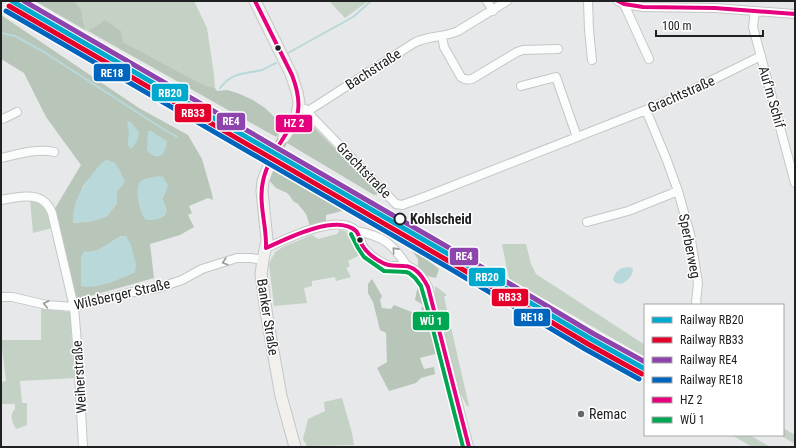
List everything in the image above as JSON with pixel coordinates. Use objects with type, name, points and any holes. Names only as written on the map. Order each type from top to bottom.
[{"type":"street","points":[[255,1],[291,74],[303,109],[284,137]]},
{"type":"street","points":[[487,1],[492,11]]},
{"type":"street","name":"Bachstraße","points":[[303,109],[414,43],[426,38],[450,35],[507,1]]},
{"type":"street","points":[[588,1],[592,60]]},
{"type":"street","points":[[621,2],[643,7],[715,8],[795,14]]},
{"type":"street","points":[[621,2],[649,59]]},
{"type":"street","name":"Auf'm Schif","points":[[755,11],[753,27],[795,183]]},
{"type":"street","points":[[442,36],[444,47],[461,77],[468,80],[517,52],[523,50],[558,49]]},
{"type":"street","name":"Grachtstraße","points":[[303,109],[396,204],[402,205],[646,110],[698,87],[761,56]]},
{"type":"street","points":[[521,86],[556,77],[577,137]]},
{"type":"street","name":"Sperberweg","points":[[646,110],[678,191],[690,234],[698,283],[696,304]]},
{"type":"street","points":[[1,119],[17,112]]},
{"type":"street","points":[[1,158],[34,151],[48,150],[54,152]]},
{"type":"street","name":"Banker Straße","points":[[270,163],[264,177],[262,191],[267,233],[261,274],[281,396],[295,447]]},
{"type":"street","points":[[587,222],[628,211],[678,191]]},
{"type":"street","name":"Weiherstraße","points":[[1,200],[23,196],[42,199],[52,213],[74,308],[83,447]]},
{"type":"street","points":[[266,248],[310,230],[327,225],[343,224],[356,231],[366,252],[386,265],[407,266]]},
{"type":"street","points":[[356,231],[380,237],[392,246],[407,266],[424,279],[428,287],[469,447]]},
{"type":"street","name":"Wilsberger Straße","points":[[1,297],[12,297],[74,308],[128,293],[158,288],[182,280],[202,269],[237,258],[263,260]]},
{"type":"shaded area","points":[[74,1],[194,1],[207,28],[215,88],[204,85],[123,42],[105,20],[88,31],[85,30],[81,9]]},
{"type":"shaded area","points":[[329,1],[368,1],[345,18]]},
{"type":"shaded area","points":[[30,200],[44,207],[48,213],[52,228],[33,233]]},
{"type":"shaded area","points":[[338,230],[347,232],[353,238],[360,255],[348,261],[350,266],[346,268],[351,277],[336,281],[335,277],[312,281],[312,286],[304,288],[307,303],[274,306],[269,264],[275,252],[283,247],[312,235],[318,239],[337,234],[339,231]]},
{"type":"shaded area","points":[[502,244],[526,244],[531,264],[536,274],[644,344],[644,356],[576,317],[509,279]]},
{"type":"shaded area","points":[[479,277],[569,327],[644,372],[644,379],[487,284],[481,285]]},
{"type":"shaded area","points":[[435,286],[447,295],[444,297],[469,406],[467,406],[458,389],[435,296]]},
{"type":"shaded area","points":[[41,309],[70,312],[74,378],[20,381],[22,403],[27,403],[27,425],[16,429],[12,421],[12,414],[15,409],[15,404],[2,404],[1,382],[6,381],[1,340],[41,340]]},
{"type":"shaded area","points":[[342,398],[354,445],[307,446],[303,439],[308,419],[325,411],[324,402]]},
{"type":"shaded area","points":[[784,429],[795,435],[795,444],[782,436],[784,436]]},
{"type":"shaded area","points":[[734,436],[752,436],[770,447],[752,447]]},
{"type":"green space","points":[[35,1],[74,1],[81,9],[85,30]]},
{"type":"green space","points":[[1,15],[139,108],[188,135],[202,159],[213,200],[208,198],[189,206],[192,213],[188,215],[194,227],[180,235],[150,244],[154,278],[76,300],[54,210],[81,165],[46,117],[24,73],[1,59]],"holes":[[[107,160],[117,192],[117,203],[107,216],[93,221],[73,223],[83,186],[102,163]],[[167,189],[162,199],[166,208],[166,212],[163,217],[146,219]],[[121,236],[135,272],[109,283],[84,252],[93,252]]]},
{"type":"green space","points":[[105,20],[121,31],[123,42],[204,85],[215,88],[217,91],[227,90],[253,100],[265,108],[284,126],[276,137],[88,31]]},
{"type":"green space","points":[[305,118],[379,194],[374,195],[287,143],[301,120]]},
{"type":"green space","points":[[275,161],[288,171],[348,205],[342,211],[326,215],[326,222],[310,226],[306,214],[298,204],[293,201],[287,193],[276,188],[268,179]]},
{"type":"green space","points":[[405,239],[426,253],[425,258],[439,269],[436,278],[427,276],[418,266],[418,259]]},
{"type":"green space","points":[[372,279],[382,296],[380,300],[382,308],[391,309],[394,305],[419,315],[423,305],[415,300],[417,290],[421,283],[439,353],[420,358],[424,369],[434,367],[435,374],[421,378],[416,383],[389,391],[377,368],[387,362],[386,333],[380,330],[373,302],[368,293],[368,284]]},
{"type":"water","points":[[127,121],[131,122],[139,132],[138,138],[132,148],[128,145],[129,134]]},
{"type":"water","points":[[148,131],[151,131],[167,141],[167,146],[161,155],[154,156],[147,150]]},
{"type":"water","points":[[107,160],[115,163],[125,182],[117,192],[117,203],[107,216],[93,221],[73,223],[75,204],[80,192],[97,168]]},
{"type":"water","points":[[158,176],[163,177],[168,185],[162,199],[166,207],[166,213],[155,220],[146,220],[138,201],[138,185],[144,180]]},
{"type":"water","points":[[121,236],[126,236],[131,245],[136,265],[135,272],[102,285],[88,287],[81,286],[81,257],[84,251],[88,252],[98,250]]},
{"type":"water","points":[[629,267],[633,269],[631,276],[626,281],[622,284],[616,283],[613,280],[618,270]]},
{"type":"waterway","points":[[288,53],[353,17],[371,1]]},
{"type":"waterway","points":[[1,33],[15,36],[44,52],[177,137]]},
{"type":"waterway","points":[[220,88],[234,76],[262,70],[276,63]]},
{"type":"tunnel","points":[[270,163],[284,137]]},
{"type":"rail line","name":"RB20","points":[[12,1],[644,368]]},
{"type":"rail line","name":"RE4","points":[[24,1],[458,253],[594,334],[644,361]]},
{"type":"rail line","name":"RB33","points":[[9,6],[452,263],[588,344],[642,374]]},
{"type":"rail line","name":"RE18","points":[[6,11],[449,268],[585,349],[639,379]]},
{"type":"transit line","points":[[255,1],[292,75],[297,90],[298,100],[296,119],[272,158],[266,170],[263,181],[262,206],[266,248]]},
{"type":"transit line","points":[[618,1],[624,4],[643,7],[715,8],[795,14]]},
{"type":"transit line","points":[[266,248],[311,229],[324,226],[347,226],[356,231],[364,248],[377,260],[388,265],[408,266],[415,270],[428,287],[469,447]]},
{"type":"transit line","points":[[351,234],[364,257],[384,271],[409,273],[421,286],[463,447]]},
{"type":"place","name":"Kohlscheid","points":[[400,219]]},
{"type":"place","name":"Remac","points":[[581,414]]}]
